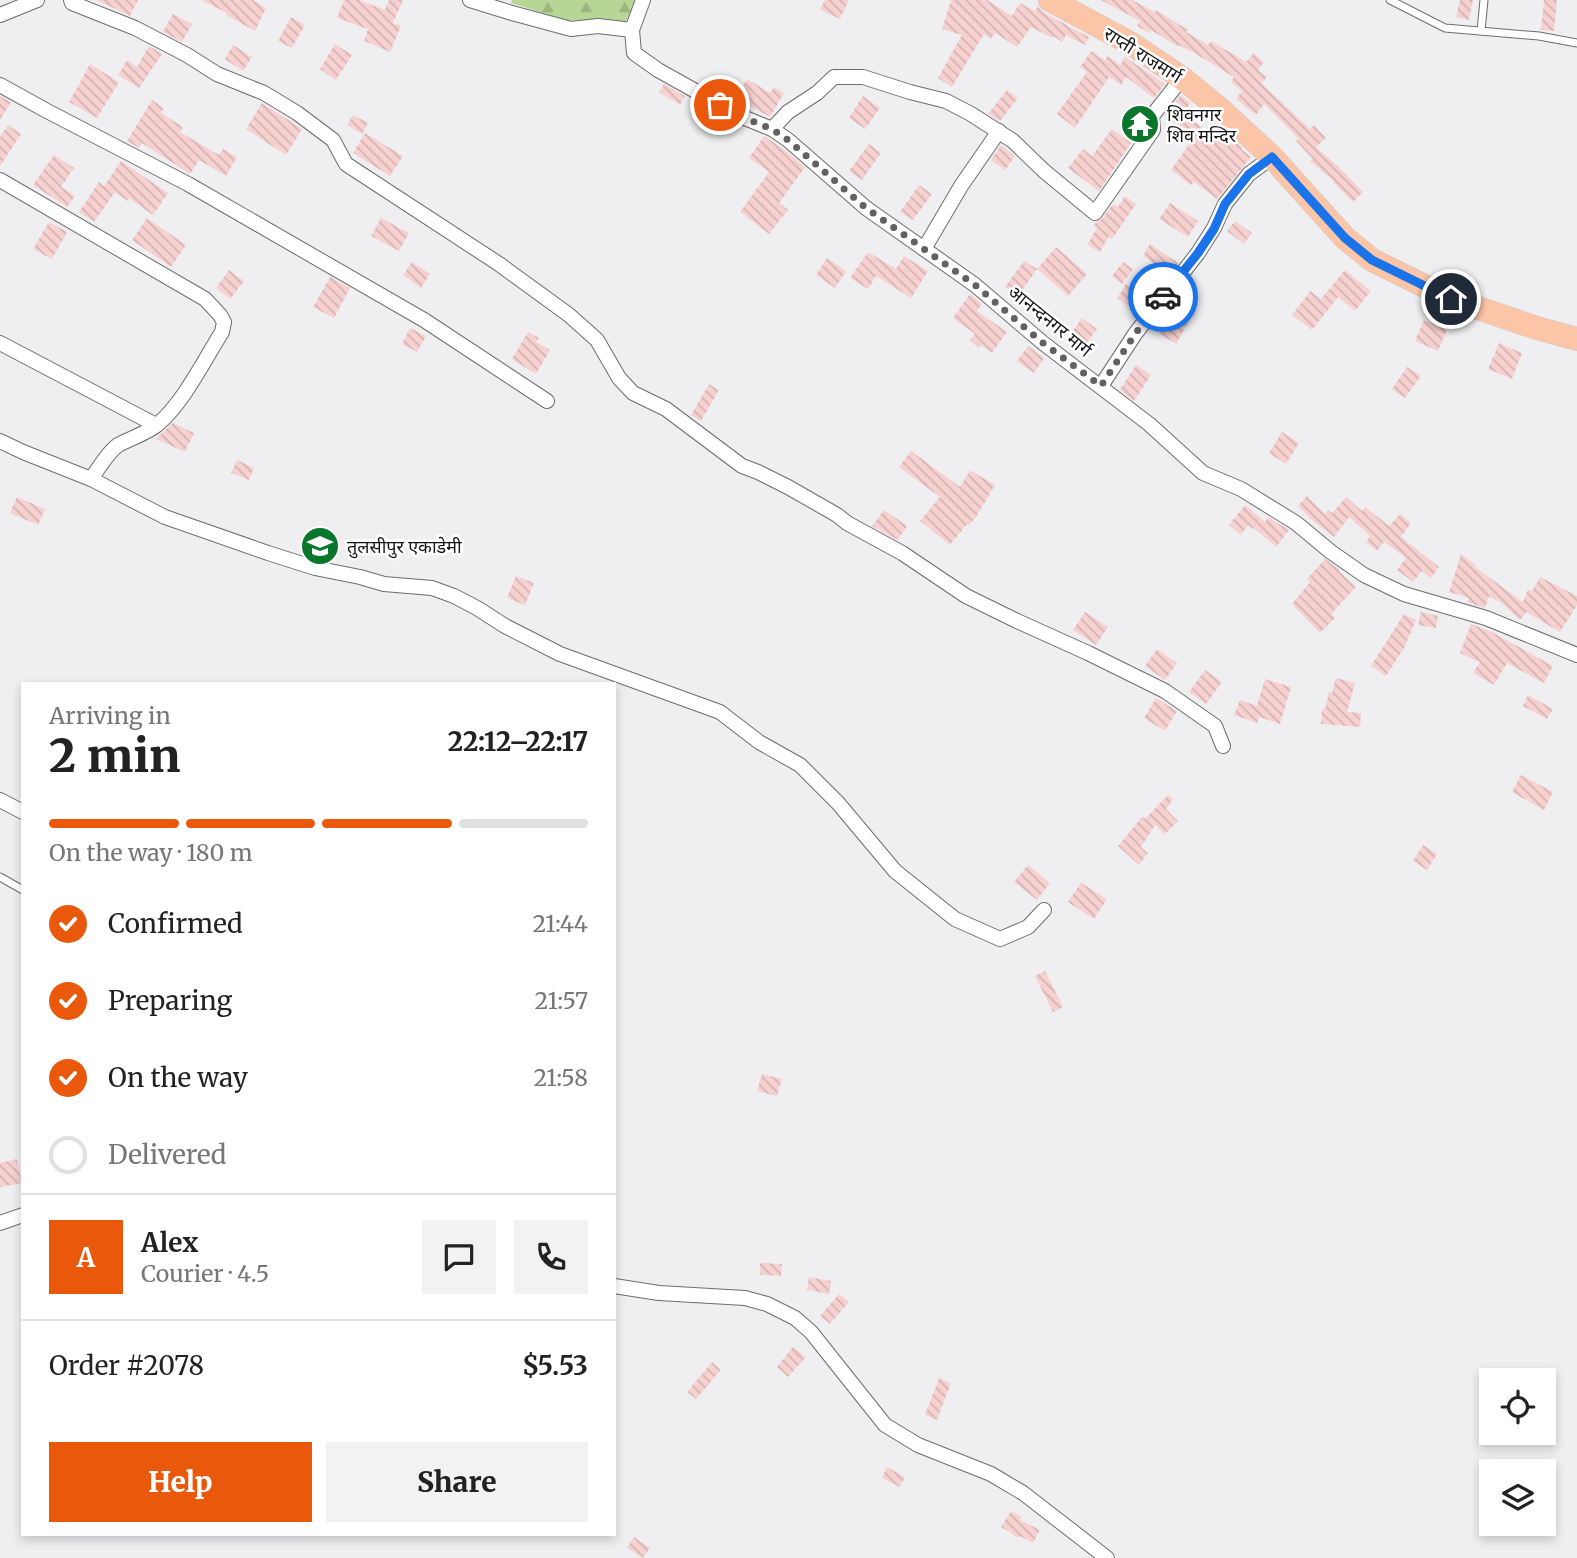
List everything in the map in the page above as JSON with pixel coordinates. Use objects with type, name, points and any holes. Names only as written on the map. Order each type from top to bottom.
[{"type":"main road","name":"राप्ती राजमार्ग","points":[[1049,0],[1130,43],[1182,78],[1272,157],[1345,238],[1372,260],[1451,299],[1577,339]]},
{"type":"street","points":[[0,15],[37,0]]},
{"type":"street","points":[[71,0],[72,3],[135,29],[187,55],[217,74],[264,93],[297,113],[332,140],[346,164],[499,264],[569,315],[597,340],[619,378],[633,393],[666,409],[742,466],[788,487],[838,515],[847,523],[902,553],[966,596],[1165,691],[1215,726],[1223,746]]},
{"type":"street","points":[[470,0],[572,29],[598,26],[632,30],[643,0]]},
{"type":"street","name":"आनन्दनगर मार्ग","points":[[632,30],[634,53],[658,70],[740,116],[772,129],[866,208],[975,285],[1043,343],[1149,424],[1203,473],[1241,489],[1296,523],[1364,575],[1404,594],[1486,618],[1577,655]]},
{"type":"street","points":[[772,129],[788,112],[834,78],[863,77],[946,101],[971,114],[1013,141],[1095,213],[1153,130],[1152,116],[1182,78]]},
{"type":"street","points":[[0,85],[188,184],[389,299],[547,401]]},
{"type":"street","points":[[924,249],[961,186],[999,131]]},
{"type":"street","points":[[1101,386],[1135,334],[1198,253],[1214,229],[1225,204],[1249,174],[1272,157]]},
{"type":"street","points":[[0,180],[205,299],[224,322],[222,332],[176,405],[145,433],[112,450],[91,479]]},
{"type":"street","points":[[0,343],[156,425]]},
{"type":"street","points":[[0,441],[91,479],[165,517],[268,553],[315,568],[384,584],[432,588],[454,596],[559,654],[720,712],[759,743],[800,765],[838,803],[895,871],[955,919],[1000,939],[1028,927],[1044,910]]},
{"type":"street","points":[[0,800],[21,811]]},
{"type":"street","points":[[0,1223],[21,1216]]},
{"type":"street","points":[[616,1286],[659,1293],[745,1298],[767,1304],[795,1318],[811,1332],[885,1425],[918,1445],[991,1474],[1023,1493],[1107,1558]]},
{"type":"lane","points":[[1390,0],[1445,28],[1539,36],[1577,43]]},
{"type":"lane","points":[[1481,31],[1484,0]]},
{"type":"lane","points":[[0,877],[21,889]]},
{"type":"green space","points":[[512,0],[638,0],[625,22],[565,20],[511,3]]},
{"type":"building","points":[[96,0],[138,0],[130,16]]},
{"type":"building","points":[[201,0],[253,0],[266,8],[255,31]]},
{"type":"building","points":[[344,0],[359,0],[385,10],[389,0],[403,0],[393,23],[401,26],[390,52],[364,41],[368,29],[337,18]]},
{"type":"building","points":[[825,0],[849,0],[840,19],[820,10]]},
{"type":"building","points":[[951,0],[987,0],[1012,16],[1020,3],[1035,11],[1038,6],[1043,12],[1089,37],[1085,45],[1066,35],[1062,42],[1031,27],[1017,47],[995,33],[991,39],[984,34],[952,87],[938,78],[962,35],[942,29]]},
{"type":"building","points":[[1101,0],[1132,0],[1155,12],[1156,10],[1208,45],[1211,41],[1246,62],[1254,53],[1264,62],[1258,70],[1267,77],[1261,83],[1310,129],[1314,125],[1326,138],[1316,147],[1363,192],[1353,202],[1310,161],[1313,159],[1296,141],[1299,139],[1264,104],[1256,115],[1236,99],[1242,91],[1231,82],[1234,77],[1151,30],[1149,33],[1137,26],[1140,21]]},
{"type":"building","points":[[1460,0],[1473,0],[1469,20],[1456,17]]},
{"type":"building","points":[[1544,0],[1557,0],[1554,31],[1541,30]]},
{"type":"building","points":[[173,14],[192,24],[182,42],[163,32]]},
{"type":"building","points":[[291,17],[305,25],[292,48],[278,41]]},
{"type":"building","points":[[335,44],[352,55],[336,80],[320,69]]},
{"type":"building","points":[[233,45],[252,57],[243,71],[225,59]]},
{"type":"building","points":[[149,46],[162,54],[139,88],[118,75],[127,60],[137,67]]},
{"type":"building","points":[[1091,51],[1105,60],[1108,56],[1120,65],[1125,57],[1165,84],[1154,98],[1126,77],[1121,85],[1109,77],[1075,128],[1057,114],[1087,72],[1080,67]]},
{"type":"building","points":[[90,64],[119,82],[97,118],[69,102]]},
{"type":"building","points":[[747,79],[770,93],[774,87],[784,93],[770,117],[736,98]]},
{"type":"building","points":[[664,84],[685,96],[680,105],[659,92]]},
{"type":"building","points":[[1007,90],[1018,98],[1000,121],[988,114]]},
{"type":"building","points":[[1181,95],[1191,103],[1183,112],[1205,130],[1213,121],[1251,157],[1217,199],[1194,182],[1191,185],[1171,170],[1193,139],[1165,115]]},
{"type":"building","points":[[0,96],[11,102],[0,120]]},
{"type":"building","points":[[863,96],[880,108],[865,129],[849,118]]},
{"type":"building","points":[[152,100],[164,108],[161,113],[183,127],[180,132],[219,155],[223,149],[237,157],[226,176],[199,160],[190,174],[142,143],[139,148],[127,141]]},
{"type":"building","points":[[262,103],[302,129],[286,155],[246,129]]},
{"type":"building","points":[[353,115],[368,123],[362,134],[347,125]]},
{"type":"building","points":[[8,125],[21,134],[0,166],[0,137]]},
{"type":"building","points":[[1112,129],[1131,143],[1099,191],[1068,168],[1083,149],[1092,156]]},
{"type":"building","points":[[365,133],[403,156],[390,176],[353,153]]},
{"type":"building","points":[[764,136],[805,167],[779,203],[788,210],[769,234],[740,212],[769,172],[749,158]]},
{"type":"building","points":[[869,144],[881,153],[862,180],[849,171]]},
{"type":"building","points":[[1001,145],[1015,156],[1005,170],[991,160]]},
{"type":"building","points":[[54,155],[74,168],[61,187],[75,196],[67,207],[33,185]]},
{"type":"building","points":[[121,161],[168,193],[153,215],[129,198],[128,201],[115,192],[94,222],[79,212],[99,182],[104,186]]},
{"type":"building","points":[[919,185],[932,194],[913,220],[900,212]]},
{"type":"building","points":[[1125,196],[1136,204],[1112,239],[1109,236],[1100,252],[1087,245],[1097,228],[1094,226],[1096,222],[1102,219],[1113,204],[1118,207]]},
{"type":"building","points":[[1170,203],[1198,221],[1188,237],[1159,219]]},
{"type":"building","points":[[147,218],[186,245],[171,267],[132,240]]},
{"type":"building","points":[[381,218],[409,233],[399,251],[371,236]]},
{"type":"building","points":[[1235,221],[1252,233],[1244,244],[1227,231]]},
{"type":"building","points":[[49,222],[67,232],[52,259],[33,249]]},
{"type":"building","points":[[1150,244],[1178,263],[1169,274],[1143,256]]},
{"type":"building","points":[[1056,247],[1087,274],[1068,296],[1037,269]]},
{"type":"building","points":[[868,252],[896,269],[904,256],[928,271],[911,298],[876,276],[868,289],[850,278]]},
{"type":"building","points":[[827,258],[846,271],[835,288],[816,275]]},
{"type":"building","points":[[1024,261],[1037,269],[1018,296],[1005,287]]},
{"type":"building","points":[[412,262],[430,274],[421,288],[403,275]]},
{"type":"building","points":[[1123,262],[1133,269],[1122,284],[1112,276]]},
{"type":"building","points":[[229,270],[244,281],[230,299],[216,288]]},
{"type":"building","points":[[1345,270],[1371,291],[1355,311],[1338,297],[1312,330],[1292,315],[1310,291],[1321,299]]},
{"type":"building","points":[[330,277],[350,288],[334,318],[313,307]]},
{"type":"building","points":[[1126,284],[1144,296],[1134,310],[1117,298]]},
{"type":"building","points":[[970,294],[982,304],[977,311],[1007,332],[992,353],[981,345],[979,348],[970,340],[975,334],[953,318]]},
{"type":"building","points":[[1176,297],[1196,309],[1176,344],[1155,331]]},
{"type":"building","points":[[1082,318],[1097,329],[1082,350],[1067,339]]},
{"type":"building","points":[[1424,320],[1447,330],[1438,351],[1415,341]]},
{"type":"building","points":[[410,328],[426,336],[417,352],[402,344]]},
{"type":"building","points":[[528,332],[539,338],[536,342],[550,350],[536,374],[512,359]]},
{"type":"building","points":[[1499,343],[1522,353],[1512,379],[1488,369]]},
{"type":"building","points":[[1028,346],[1044,358],[1034,373],[1017,361]]},
{"type":"building","points":[[1136,365],[1151,375],[1134,401],[1120,390]]},
{"type":"building","points":[[1407,367],[1421,376],[1405,398],[1392,389]]},
{"type":"building","points":[[709,384],[719,390],[701,421],[691,415]]},
{"type":"building","points":[[173,423],[194,433],[185,452],[156,439]]},
{"type":"building","points":[[1282,432],[1299,443],[1286,464],[1269,453]]},
{"type":"building","points":[[911,451],[960,487],[970,470],[995,485],[976,517],[950,545],[920,521],[940,497],[899,467]]},
{"type":"building","points":[[237,460],[254,468],[249,480],[231,473]]},
{"type":"building","points":[[1307,496],[1325,514],[1328,510],[1332,513],[1346,497],[1362,511],[1365,507],[1389,526],[1400,514],[1411,523],[1401,537],[1439,567],[1431,578],[1422,571],[1413,582],[1397,570],[1406,558],[1384,542],[1377,551],[1366,542],[1370,536],[1349,517],[1334,537],[1312,520],[1298,506]]},
{"type":"building","points":[[17,497],[45,509],[38,525],[10,513]]},
{"type":"building","points":[[1245,505],[1265,522],[1268,517],[1289,530],[1276,547],[1248,525],[1241,535],[1229,525]]},
{"type":"building","points":[[884,510],[907,526],[898,540],[872,526]]},
{"type":"building","points":[[1461,554],[1523,602],[1528,589],[1532,591],[1540,577],[1577,596],[1577,605],[1560,632],[1526,612],[1520,620],[1498,600],[1489,596],[1485,608],[1467,602],[1469,598],[1449,592]]},
{"type":"building","points":[[1325,559],[1356,587],[1331,614],[1335,618],[1320,633],[1292,604],[1310,582],[1307,579]]},
{"type":"building","points":[[516,576],[534,583],[525,605],[507,598]]},
{"type":"building","points":[[1085,612],[1108,627],[1096,645],[1073,630]]},
{"type":"building","points":[[1421,612],[1438,616],[1436,628],[1418,625]]},
{"type":"building","points":[[1404,614],[1416,620],[1404,648],[1386,676],[1371,666]]},
{"type":"building","points":[[1471,624],[1492,632],[1553,666],[1544,683],[1507,663],[1494,685],[1473,673],[1480,662],[1460,653]]},
{"type":"building","points":[[1157,649],[1177,663],[1165,680],[1145,666]]},
{"type":"building","points":[[1205,670],[1222,682],[1206,704],[1189,692]]},
{"type":"building","points":[[1336,678],[1355,683],[1347,712],[1361,713],[1360,727],[1321,724],[1322,709],[1325,709]]},
{"type":"building","points":[[1265,679],[1291,687],[1280,724],[1259,717],[1257,723],[1234,715],[1240,700],[1257,706]]},
{"type":"building","points":[[1528,695],[1553,709],[1547,719],[1523,706]]},
{"type":"building","points":[[1156,698],[1177,711],[1165,731],[1144,718]]},
{"type":"building","points":[[1521,775],[1553,792],[1544,810],[1512,792]]},
{"type":"building","points":[[1168,795],[1173,799],[1166,809],[1178,821],[1165,834],[1155,825],[1141,847],[1148,853],[1139,865],[1118,846],[1142,817],[1145,819]]},
{"type":"building","points":[[1423,845],[1437,854],[1427,870],[1413,861]]},
{"type":"building","points":[[1028,865],[1050,883],[1037,900],[1014,882]]},
{"type":"building","points":[[1081,883],[1107,899],[1094,919],[1068,902]]},
{"type":"building","points":[[1045,971],[1063,1007],[1053,1012],[1035,976]]},
{"type":"building","points":[[762,1074],[782,1079],[777,1096],[757,1091]]},
{"type":"building","points":[[17,1159],[21,1183],[0,1187],[0,1163]]},
{"type":"building","points":[[760,1263],[782,1264],[781,1276],[760,1275]]},
{"type":"building","points":[[809,1277],[831,1281],[829,1294],[807,1290]]},
{"type":"building","points":[[839,1294],[849,1302],[830,1324],[820,1316]]},
{"type":"building","points":[[793,1347],[806,1357],[788,1377],[777,1367]]},
{"type":"building","points":[[712,1362],[721,1370],[696,1399],[687,1392]]},
{"type":"building","points":[[939,1378],[951,1383],[937,1420],[925,1415]]},
{"type":"building","points":[[887,1467],[905,1477],[900,1487],[882,1478]]},
{"type":"building","points":[[1011,1511],[1022,1517],[1020,1520],[1040,1530],[1033,1543],[1001,1527]]},
{"type":"building","points":[[634,1537],[650,1548],[643,1558],[627,1548]]},
{"type":"way so far","points":[[720,105],[772,129],[788,140],[866,208],[975,285],[1043,343],[1101,386],[1163,297]]},
{"type":"place","name":"शिवनगर शिव मन्दिर","points":[[1140,124]]},
{"type":"place","name":"तुलसीपुर एकाडेमी","points":[[320,546]]},
{"type":"route","points":[[1163,297],[1198,253],[1214,229],[1225,204],[1249,174],[1272,157],[1345,238],[1372,260],[1451,299]]}]
